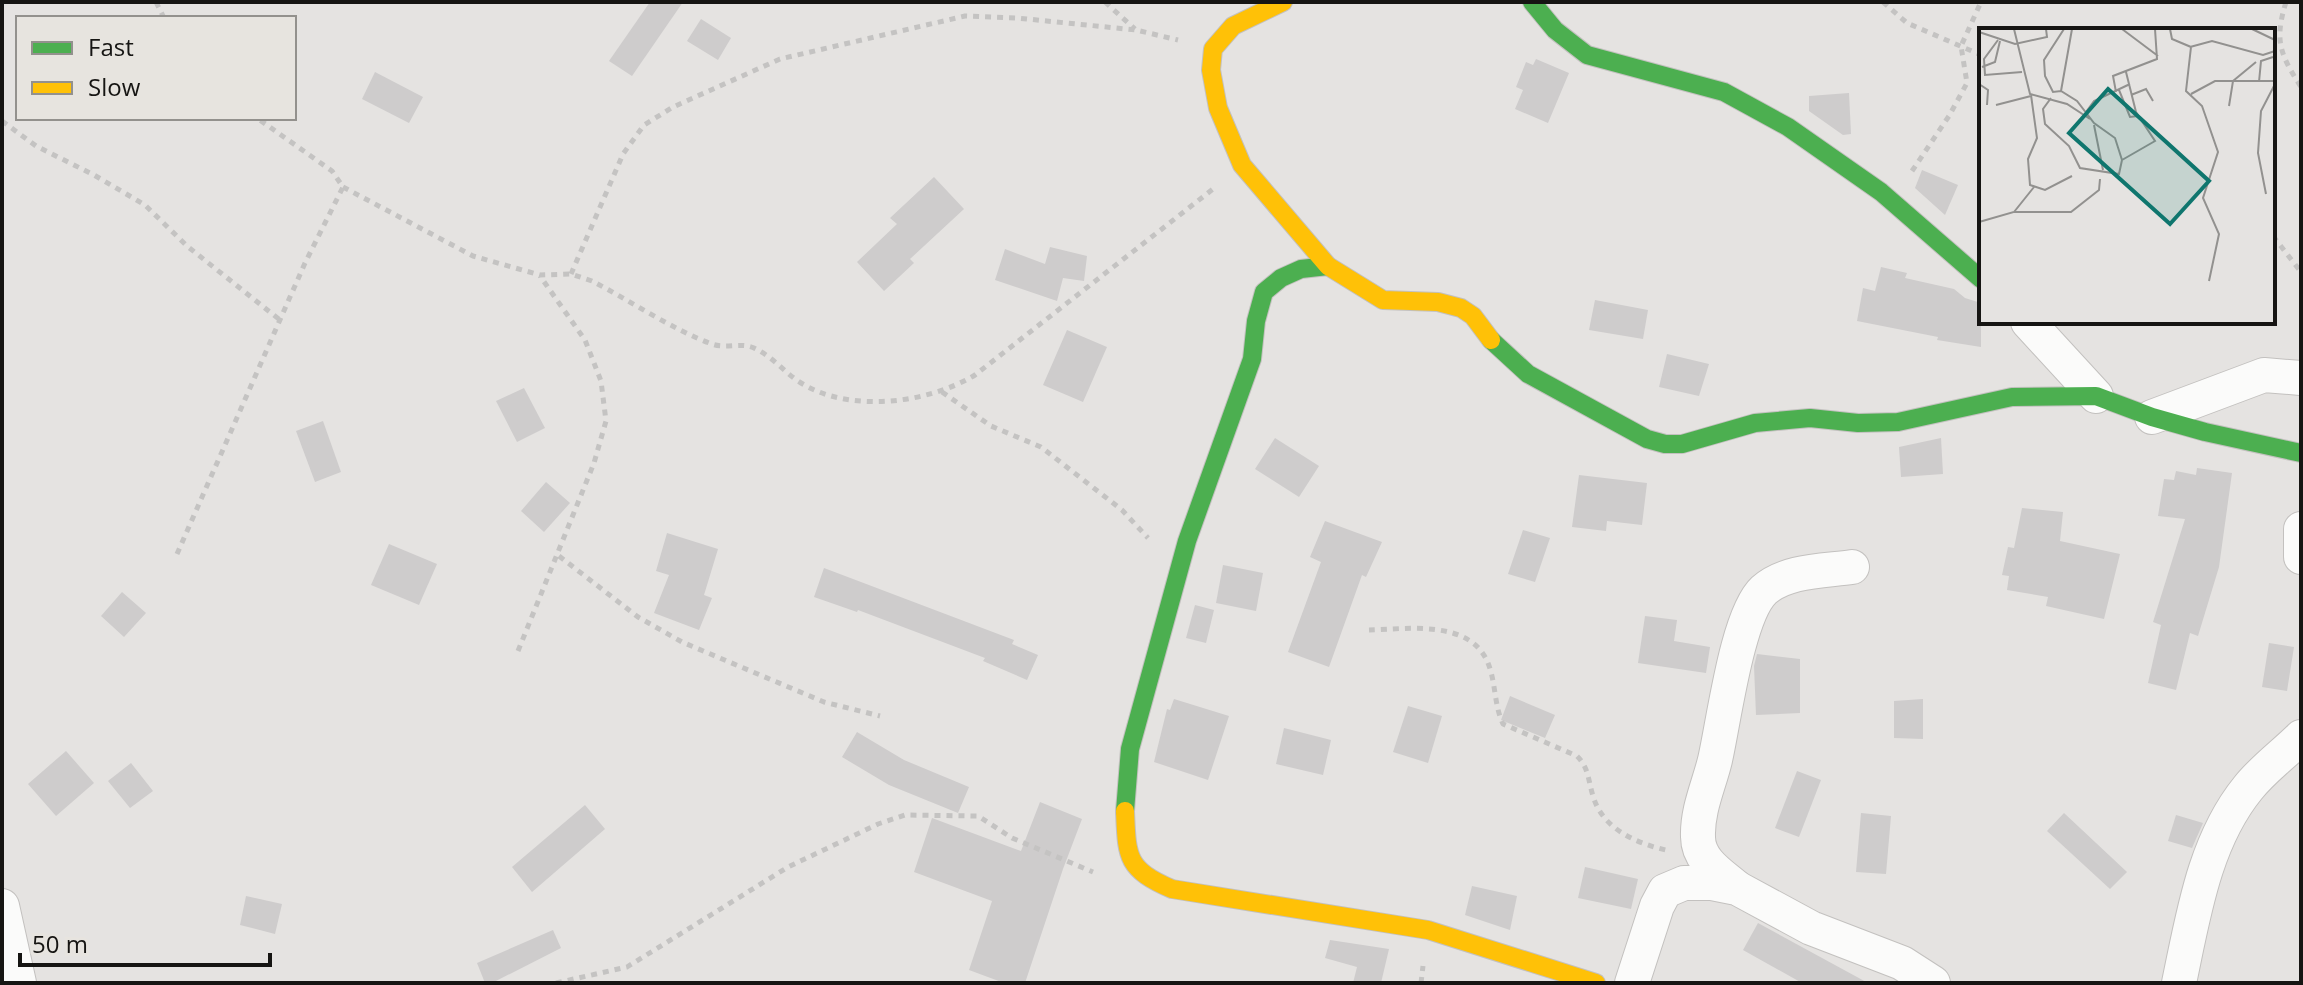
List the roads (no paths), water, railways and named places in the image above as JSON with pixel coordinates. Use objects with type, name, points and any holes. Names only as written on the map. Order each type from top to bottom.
[{"type":"street","points":[[1283,2],[1233,26],[1213,49],[1211,70],[1218,108],[1242,165],[1328,266],[1383,300],[1438,302],[1461,308],[1473,316],[1484,333],[1528,374],[1647,439],[1665,444],[1682,444],[1755,423],[1810,418],[1858,423],[1898,422],[2012,397],[2096,396],[2152,417],[2301,453]]},
{"type":"street","points":[[1532,2],[1569,44],[1587,55],[1678,78],[1724,92],[1747,103],[1829,154],[1893,203],[1979,277]]},
{"type":"street","points":[[1328,266],[1301,269],[1281,278],[1264,292],[1256,321],[1252,359],[1179,570],[1130,749],[1124,799],[1127,852],[1136,867],[1151,880],[1172,889],[1428,930],[1462,939],[1548,971],[1596,983]]},
{"type":"street","points":[[2030,324],[2096,396]]},
{"type":"street","points":[[2152,417],[2264,375],[2301,378]]},
{"type":"street","points":[[2301,529],[2301,557]]},
{"type":"street","points":[[1852,567],[1790,576],[1761,593],[1733,665],[1697,838],[1702,858],[1737,888],[1811,928],[1902,963],[1933,983]]},
{"type":"street","points":[[2179,983],[2198,893],[2230,814],[2248,787],[2301,737]]},
{"type":"street","points":[[1632,983],[1657,906],[1665,891],[1684,883],[1712,883],[1737,888]]},
{"type":"street","points":[[2,906],[19,983]]}]
